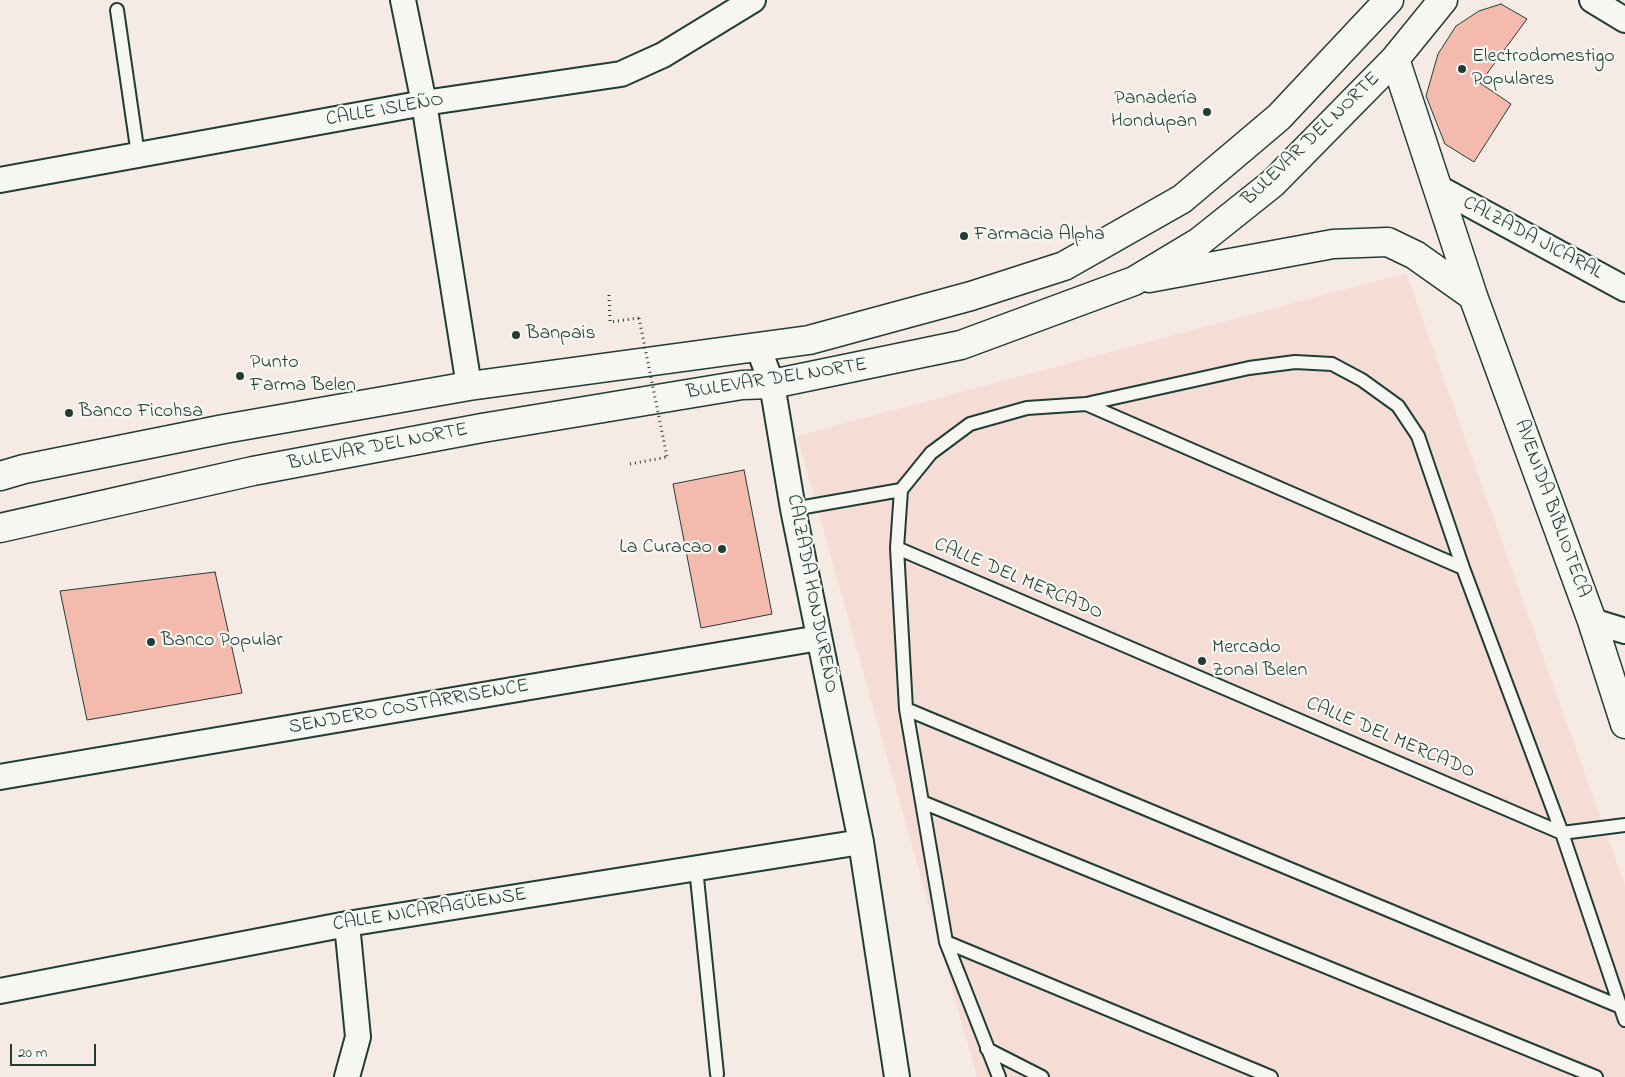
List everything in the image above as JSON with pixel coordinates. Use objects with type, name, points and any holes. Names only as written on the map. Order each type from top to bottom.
[{"type":"main road","name":"BULEVAR DEL NORTE","points":[[0,476],[24,469],[224,429],[469,386],[818,338],[971,296],[1064,266],[1182,199],[1279,117],[1389,0]]},
{"type":"main road","name":"BULEVAR DEL NORTE","points":[[0,528],[253,471],[482,428],[742,385],[772,384],[961,345],[1134,281],[1199,242],[1273,183],[1395,59],[1443,0]]},
{"type":"main road","name":"AVENIDA BIBLIOTECA","points":[[1395,59],[1473,296],[1592,622],[1625,724]]},
{"type":"main road","points":[[1134,281],[1333,244],[1388,242],[1415,256],[1473,296]]},
{"type":"street","points":[[403,0],[424,103],[469,386]]},
{"type":"street","name":"CALLE ISLEÑO","points":[[0,180],[424,103],[621,74],[663,55],[753,0]]},
{"type":"street","points":[[1592,0],[1625,20]]},
{"type":"street","name":"CALZADA JICARAL","points":[[1439,188],[1625,289]]},
{"type":"street","name":"CALZADA HONDUREÑO","points":[[758,347],[772,384],[793,509],[861,842],[897,1077]]},
{"type":"street","points":[[1592,622],[1625,631]]},
{"type":"street","name":"SENDERO COSTARRISENCE","points":[[0,777],[819,638]]},
{"type":"street","name":"CALLE NICARAGÜENSE","points":[[0,991],[347,924],[861,842]]},
{"type":"street","points":[[347,924],[358,1037],[347,1077]]},
{"type":"lane","points":[[117,10],[138,155]]},
{"type":"lane","points":[[999,1077],[946,942],[906,709],[897,548],[901,490],[931,453],[970,424],[1027,408],[1086,404],[1249,368],[1295,362],[1332,364],[1362,380],[1398,406],[1418,436],[1463,568],[1562,833],[1625,1020]]},
{"type":"lane","points":[[1086,404],[1463,568]]},
{"type":"lane","points":[[793,509],[901,490]]},
{"type":"lane","name":"CALLE DEL MERCADO","points":[[897,548],[1562,833]]},
{"type":"lane","points":[[906,709],[1621,1007]]},
{"type":"lane","points":[[922,802],[1596,1077]]},
{"type":"lane","points":[[1562,833],[1625,825]]},
{"type":"lane","points":[[696,868],[717,1074]]},
{"type":"lane","points":[[946,942],[1271,1077]]},
{"type":"lane","points":[[987,1049],[1042,1077]]},
{"type":"path","points":[[608,295],[610,322],[639,318],[667,457],[630,464]]},
{"type":"shaded area","name":"Mercado Zonal Belen","points":[[1406,273],[1625,886],[1625,1077],[977,1077],[797,436]]},
{"type":"building","name":"Electrodomestigo Populares","points":[[1501,4],[1527,19],[1480,83],[1511,104],[1474,162],[1445,144],[1426,96],[1438,54],[1456,26],[1479,11]]},
{"type":"building","name":"La Curacao","points":[[744,470],[772,614],[701,628],[673,484]]},
{"type":"building","name":"Banco Popular","points":[[215,572],[242,693],[87,720],[60,591]]},
{"type":"place","name":"Electrodomestigo Populares","points":[[1462,69]]},
{"type":"place","name":"Panadería Hondupan","points":[[1207,112]]},
{"type":"place","name":"Farmacia Alpha","points":[[964,236]]},
{"type":"place","name":"Banpais","points":[[516,335]]},
{"type":"place","name":"Punto Farma Belen","points":[[240,376]]},
{"type":"place","name":"Banco Ficohsa","points":[[69,413]]},
{"type":"place","name":"La Curacao","points":[[722,549]]},
{"type":"place","name":"Banco Popular","points":[[151,642]]},
{"type":"place","name":"Mercado Zonal Belen","points":[[1202,661]]}]
